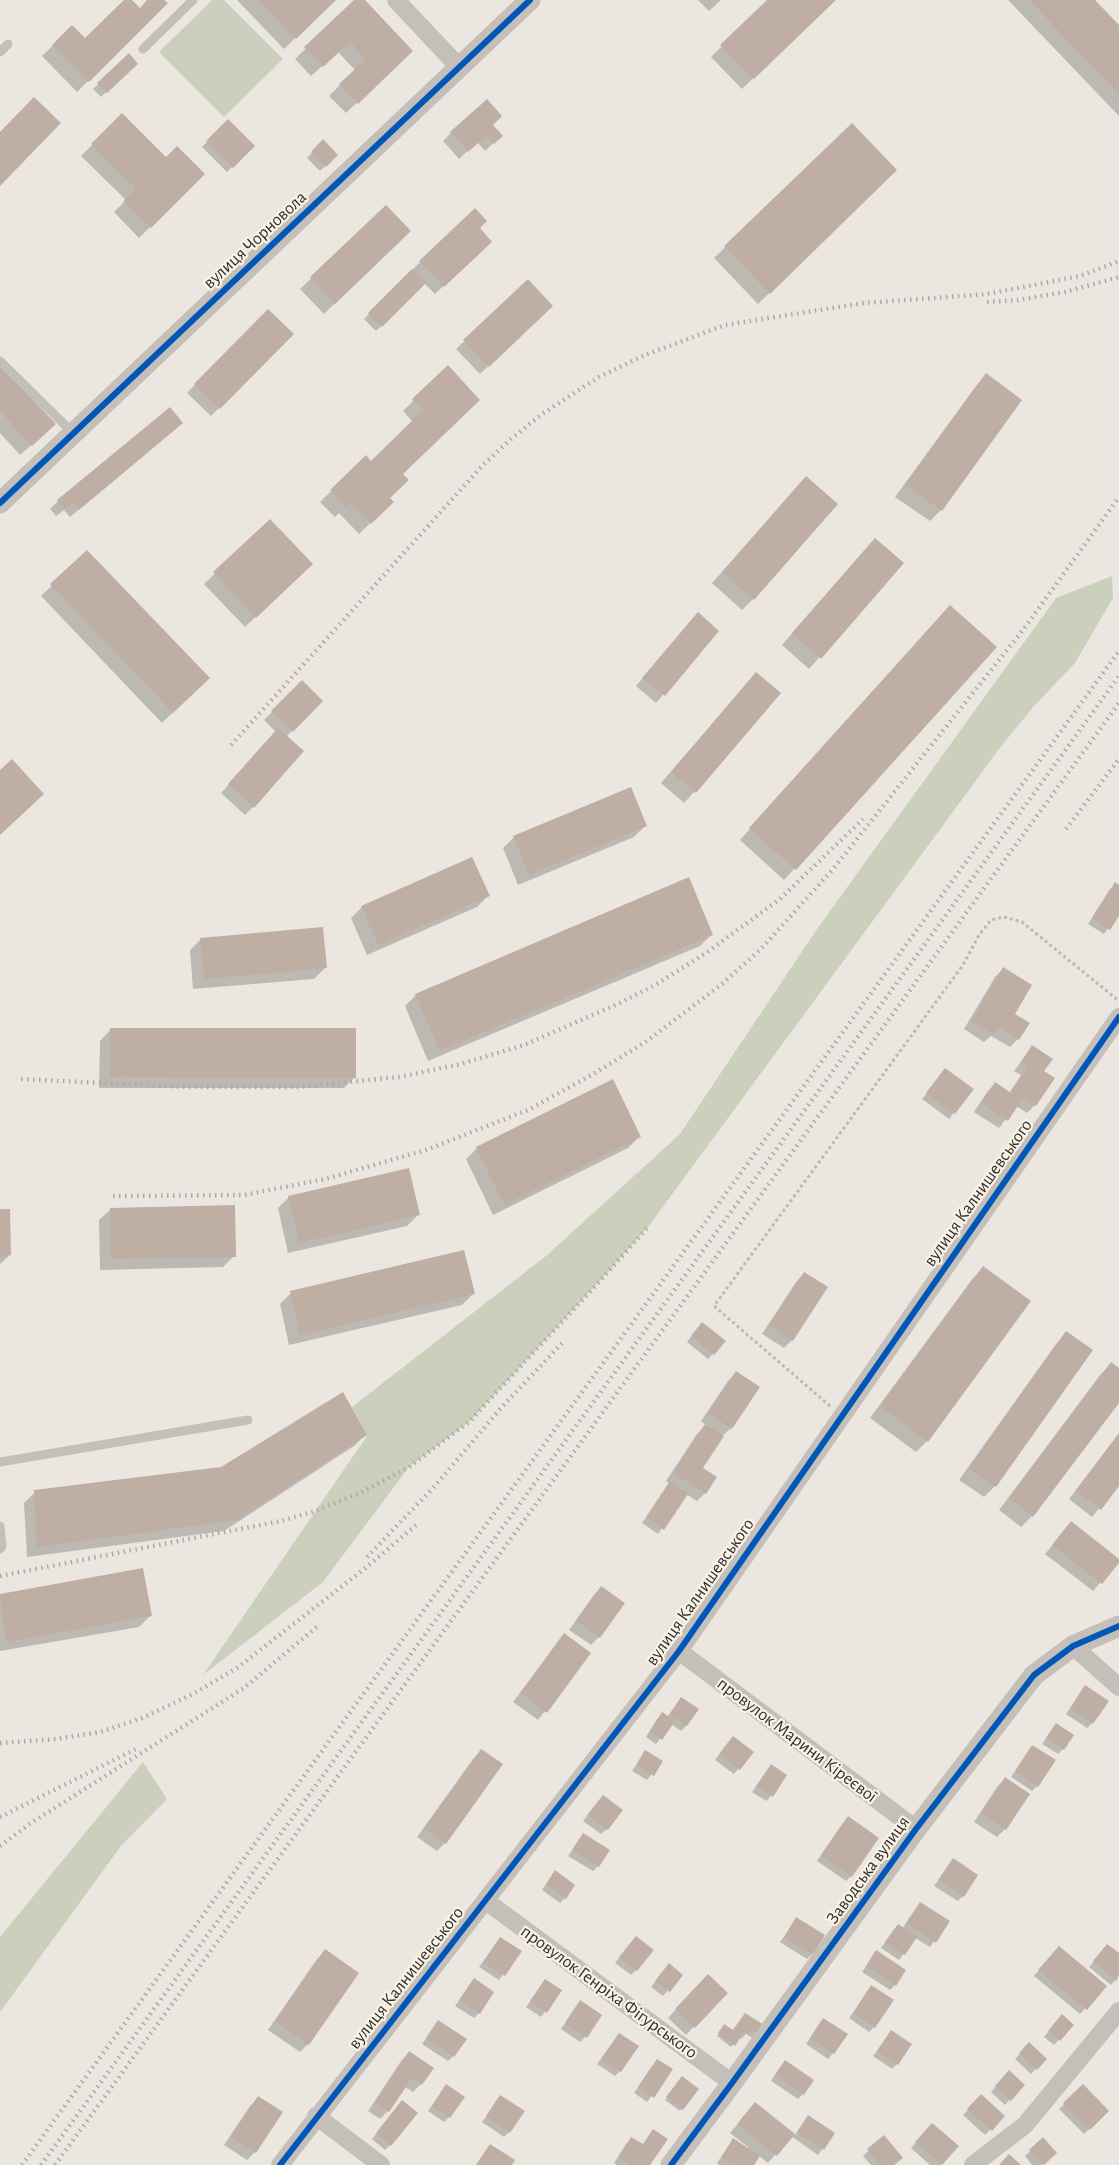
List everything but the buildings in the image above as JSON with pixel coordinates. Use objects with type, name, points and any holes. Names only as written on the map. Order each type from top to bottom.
[{"type":"street","points":[[396,0],[459,67]]},
{"type":"street","name":"вулиця Чорновола","points":[[0,503],[530,0]]},
{"type":"street","name":"вулиця Калнишевського","points":[[280,2165],[679,1651],[1119,1017]]},
{"type":"street","name":"Заводська вулиця","points":[[671,2165],[916,1828],[1034,1675],[1073,1646],[1119,1626]]},
{"type":"street","points":[[1073,1646],[1119,1687]]},
{"type":"street","name":"провулок Марини Кіреєвої","points":[[679,1651],[916,1828]]},
{"type":"street","name":"провулок Генріха Фігурського","points":[[486,1901],[732,2083]]},
{"type":"street","points":[[974,2165],[1025,2125],[1119,2011]]},
{"type":"street","points":[[316,2116],[381,2165]]},
{"type":"lane","points":[[142,49],[193,0]]},
{"type":"lane","points":[[0,52],[8,44]]},
{"type":"lane","points":[[0,361],[73,433]]},
{"type":"lane","points":[[0,1461],[248,1420]]},
{"type":"lane","points":[[0,1526],[2,1546],[0,1549]]},
{"type":"path","points":[[841,1415],[714,1306],[963,965],[979,935],[991,920],[1004,917],[1022,922],[1119,1001]]},
{"type":"green space","points":[[212,0],[224,0],[283,59],[224,117],[159,52]]},
{"type":"green space","points":[[1112,576],[1113,598],[1075,663],[1035,705],[1002,745],[648,1227],[469,1422],[409,1467],[323,1582],[203,1675],[367,1436],[352,1407],[546,1256],[680,1134],[817,929],[1056,598]]},
{"type":"green space","points":[[143,1762],[167,1799],[121,1846],[0,2012],[0,1937]]},
{"type":"railway","points":[[231,745],[483,465],[542,414],[599,377],[645,355],[725,325],[864,303],[987,294],[1080,276],[1119,261]]},
{"type":"railway","points":[[987,302],[1018,300],[1065,292],[1119,277]]},
{"type":"railway","points":[[113,1196],[244,1195],[325,1179],[426,1150],[528,1110],[647,1041],[722,984],[761,949],[834,868],[1026,626],[1119,497]]},
{"type":"railway","points":[[22,2165],[1119,651]]},
{"type":"railway","points":[[41,2165],[1119,676]]},
{"type":"railway","points":[[55,2165],[1119,703]]},
{"type":"railway","points":[[1066,829],[1119,759]]},
{"type":"railway","points":[[21,1079],[186,1087],[299,1087],[399,1077],[461,1064],[524,1045],[620,1003],[655,985],[706,953],[780,899],[863,819]]},
{"type":"railway","points":[[0,1576],[281,1521],[315,1511],[358,1494],[409,1467],[469,1422],[648,1227]]},
{"type":"railway","points":[[367,1557],[433,1488],[501,1408],[565,1340]]},
{"type":"railway","points":[[0,1743],[57,1739],[100,1732],[142,1718],[193,1694],[237,1668],[368,1566],[416,1525]]},
{"type":"railway","points":[[0,1846],[31,1823],[244,1688],[319,1625]]},
{"type":"railway","points":[[0,1817],[138,1748]]},
{"type":"cycle path","points":[[0,503],[530,0]]},
{"type":"cycle path","points":[[280,2165],[679,1651],[1119,1017]]},
{"type":"cycle path","points":[[671,2165],[916,1829],[1034,1675],[1073,1646],[1119,1626]]}]
